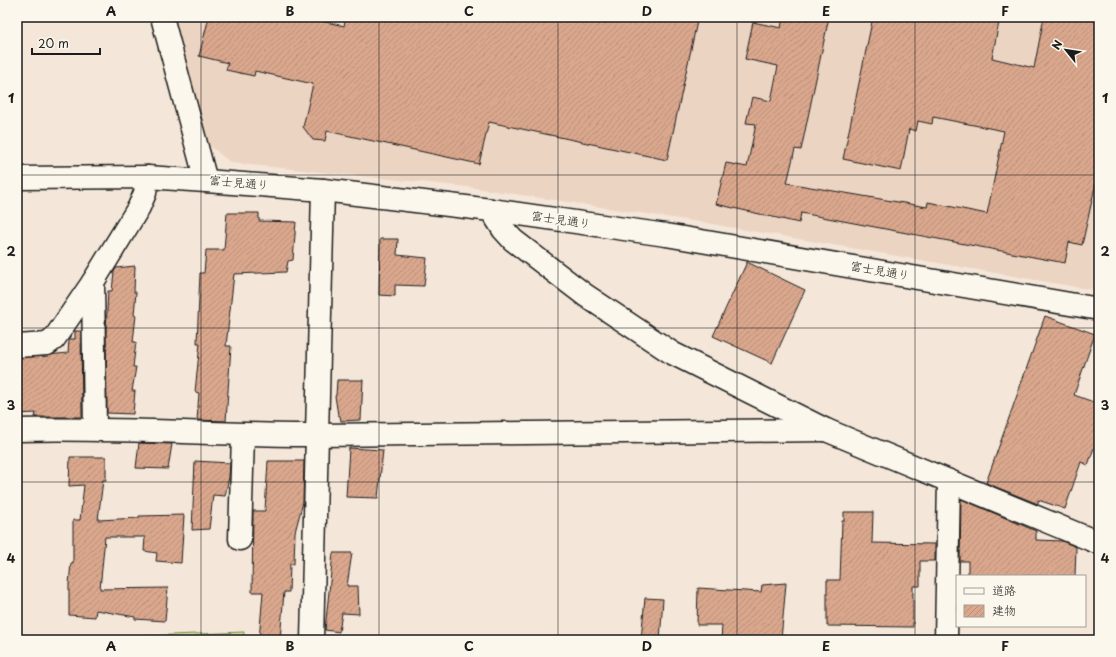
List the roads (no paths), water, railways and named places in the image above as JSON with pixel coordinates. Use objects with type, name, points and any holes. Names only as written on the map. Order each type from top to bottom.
[{"type":"street","points":[[162,17],[206,181]]},
{"type":"street","points":[[17,346],[47,344],[54,339],[93,282],[139,208],[145,193],[147,177]]},
{"type":"street","name":"富士見通り","points":[[17,178],[147,177],[323,190],[491,210],[696,240],[1099,309]]},
{"type":"street","points":[[312,640],[323,190]]},
{"type":"street","points":[[491,210],[503,229],[514,240],[585,295],[672,353],[826,430],[1099,543]]},
{"type":"street","points":[[93,282],[95,428]]},
{"type":"street","points":[[17,430],[95,428],[242,435],[316,435],[826,430]]},
{"type":"street","points":[[240,539],[242,435]]},
{"type":"street","points":[[946,640],[949,481]]}]
